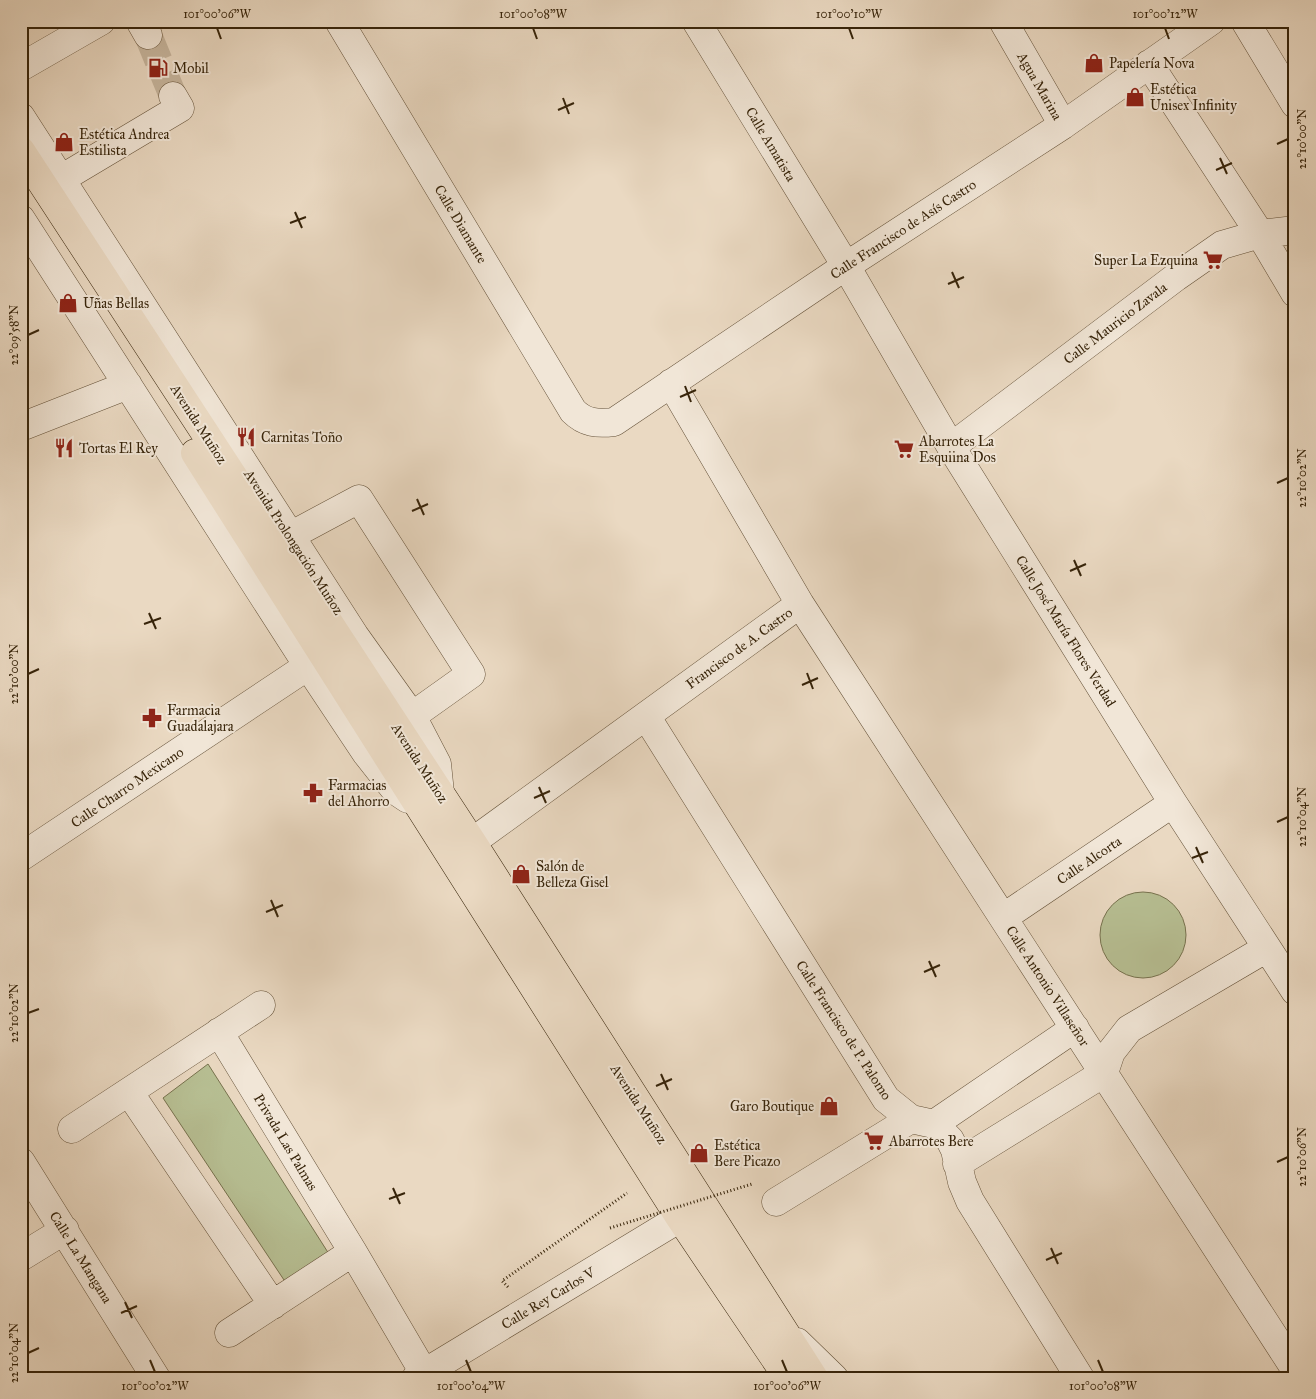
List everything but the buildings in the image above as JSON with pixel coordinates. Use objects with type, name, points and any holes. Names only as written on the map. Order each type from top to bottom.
[{"type":"main road","name":"Avenida Muñoz","points":[[21,151],[429,800],[652,1175],[680,1218],[775,1338],[814,1378]]},
{"type":"main road","name":"Avenida Muñoz","points":[[21,177],[429,800],[472,842],[775,1338],[788,1378]]},
{"type":"street","points":[[21,67],[101,21]]},
{"type":"street","name":"Calle Diamante","points":[[339,21],[574,411],[581,419],[589,422]]},
{"type":"street","name":"Calle Amatista","points":[[696,21],[846,266]]},
{"type":"street","name":"Agua Marina","points":[[1003,21],[1063,125]]},
{"type":"street","name":"Calle Francisco de Asís Castro","points":[[589,422],[614,422],[846,266],[1063,125],[1211,21]]},
{"type":"street","points":[[1245,21],[1295,104]]},
{"type":"street","points":[[1149,64],[1260,234],[1295,293]]},
{"type":"street","points":[[61,180],[180,108],[173,96]]},
{"type":"street","name":"Avenida Prolongación Muñoz","points":[[21,117],[355,636],[412,716],[437,764],[429,800]]},
{"type":"street","points":[[21,219],[308,666],[378,768],[396,791],[429,800]]},
{"type":"street","name":"Calle Mauricio Zavala","points":[[951,447],[1222,245],[1260,234],[1295,230]]},
{"type":"street","name":"Calle José María Flores Verdad","points":[[846,266],[951,447],[1173,803],[1295,991]]},
{"type":"street","name":"Francisco de A. Castro","points":[[472,842],[800,604],[671,383]]},
{"type":"street","points":[[21,427],[128,385]]},
{"type":"street","points":[[290,536],[359,499],[471,674],[412,716]]},
{"type":"street","name":"Calle Antonio Villaseñor","points":[[800,604],[1295,1369]]},
{"type":"street","name":"Calle Charro Mexicano","points":[[21,857],[308,666]]},
{"type":"street","name":"Calle Francisco de P. Palomo","points":[[646,716],[886,1100],[950,1140],[962,1182],[970,1201],[1080,1378]]},
{"type":"street","name":"Calle Alcorta","points":[[1004,917],[1173,803]]},
{"type":"street","points":[[957,1164],[1104,1073],[1111,1052],[1129,1029],[1267,948]]},
{"type":"street","points":[[72,1129],[261,1005]]},
{"type":"street","points":[[776,1202],[922,1121],[1075,1028]]},
{"type":"street","name":"Privada Las Palmas","points":[[219,1032],[353,1252],[420,1375]]},
{"type":"street","points":[[129,1092],[273,1305]]},
{"type":"street","name":"Calle La Mangana","points":[[21,1162],[156,1378]]},
{"type":"street","name":"Calle Rey Carlos V","points":[[420,1375],[680,1218]]},
{"type":"street","points":[[21,1257],[65,1230]]},
{"type":"street","points":[[229,1333],[353,1252]]},
{"type":"street","points":[[775,1338],[780,1378]]},
{"type":"street","points":[[775,1338],[834,1378]]},
{"type":"path","points":[[514,1292],[502,1281],[652,1175]]},
{"type":"path","points":[[602,1233],[610,1228],[752,1184]]},
{"type":"green space","points":[[1143,892],[1159,896],[1173,905],[1182,919],[1186,935],[1182,951],[1173,965],[1159,974],[1143,978],[1127,974],[1113,965],[1104,951],[1100,935],[1104,919],[1113,905],[1127,896]]},
{"type":"green space","points":[[208,1064],[329,1254],[286,1283],[163,1098]]},
{"type":"tunnel","points":[[148,35],[173,96]]},
{"type":"place","name":"Papelería Nova","points":[[1094,63]]},
{"type":"place","name":"Mobil","points":[[158,68]]},
{"type":"place","name":"Estética Unisex Infinity","points":[[1135,97]]},
{"type":"place","name":"Estética Andrea Estilista","points":[[64,142]]},
{"type":"place","name":"Super La Ezquina","points":[[1213,260]]},
{"type":"place","name":"Uñas Bellas","points":[[68,303]]},
{"type":"place","name":"Carnitas Toño","points":[[246,437]]},
{"type":"place","name":"Tortas El Rey","points":[[64,448]]},
{"type":"place","name":"Abarrotes La Esquiina Dos","points":[[904,449]]},
{"type":"place","name":"Farmacia Guadalajara","points":[[152,718]]},
{"type":"place","name":"Farmacias del Ahorro","points":[[313,793]]},
{"type":"place","name":"Salón de Belleza Gisel","points":[[521,874]]},
{"type":"place","name":"Garo Boutique","points":[[829,1106]]},
{"type":"place","name":"Abarrotes Bere","points":[[874,1141]]},
{"type":"place","name":"Estética Bere Picazo","points":[[699,1153]]}]
